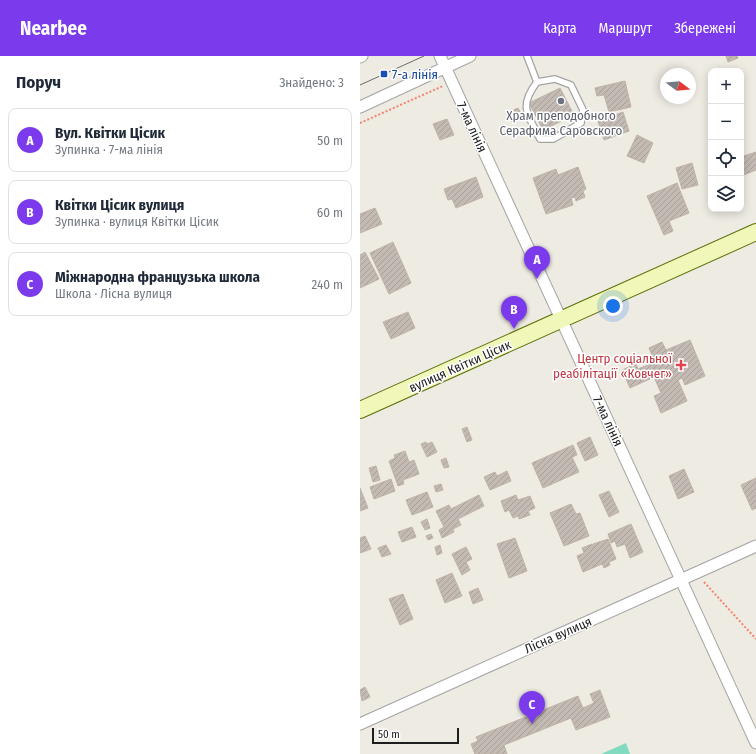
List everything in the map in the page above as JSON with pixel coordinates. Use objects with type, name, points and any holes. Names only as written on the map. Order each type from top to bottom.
[{"type":"street","name":"7-ма лінія","points":[[440,56],[684,579],[756,743]]},
{"type":"street","points":[[360,107],[470,56]]},
{"type":"street","name":"вулиця Квітки Цісик","points":[[360,410],[756,232]]},
{"type":"street","name":"Лісна вулиця","points":[[360,724],[756,546]]},
{"type":"lane","points":[[527,56],[537,82]]},
{"type":"lane","points":[[555,79],[571,85],[583,110],[581,123],[553,139],[540,139],[526,108],[527,94],[537,82],[555,79]]},
{"type":"path","points":[[684,579],[703,581],[756,639]]},
{"type":"green space","points":[[626,743],[630,754],[601,754]]},
{"type":"building","points":[[726,56],[737,56],[738,58],[728,62]]},
{"type":"building","points":[[625,81],[631,107],[609,112],[604,95],[597,96],[595,88]]},
{"type":"building","points":[[560,88],[574,115],[543,130],[529,103]]},
{"type":"building","points":[[518,108],[523,117],[512,122],[507,113]]},
{"type":"building","points":[[623,112],[629,131],[604,140],[598,121]]},
{"type":"building","points":[[447,119],[454,135],[440,140],[433,124]]},
{"type":"building","points":[[637,135],[653,143],[644,163],[627,156]]},
{"type":"building","points":[[756,152],[756,170],[744,175],[744,156]]},
{"type":"building","points":[[692,163],[698,185],[682,189],[676,168]]},
{"type":"building","points":[[578,167],[586,189],[583,191],[585,197],[576,201],[575,197],[571,198],[573,205],[546,214],[533,178],[556,169],[558,175]]},
{"type":"building","points":[[476,177],[483,197],[456,208],[452,199],[448,200],[444,189]]},
{"type":"building","points":[[677,183],[689,213],[669,221],[673,231],[664,235],[647,196]]},
{"type":"building","points":[[375,208],[382,224],[360,233],[360,214]]},
{"type":"building","points":[[393,242],[411,283],[389,294],[370,253]]},
{"type":"building","points":[[365,252],[379,279],[360,288],[360,255]]},
{"type":"building","points":[[408,312],[415,328],[391,339],[383,322]]},
{"type":"building","points":[[690,340],[705,376],[685,385],[682,378],[678,380],[687,401],[661,413],[654,396],[661,393],[654,377],[630,388],[622,370],[636,364],[638,369],[655,362],[649,348],[662,342],[666,350]]},
{"type":"building","points":[[467,427],[472,440],[467,442],[462,429]]},
{"type":"building","points":[[590,437],[598,455],[585,461],[577,443]]},
{"type":"building","points":[[426,442],[427,444],[432,442],[437,452],[427,457],[421,444]]},
{"type":"building","points":[[573,445],[577,455],[572,457],[579,472],[543,488],[532,463]]},
{"type":"building","points":[[405,451],[409,462],[414,460],[419,474],[403,480],[404,484],[398,486],[389,461],[395,458],[394,455]]},
{"type":"building","points":[[446,458],[449,467],[444,468],[441,460]]},
{"type":"building","points":[[376,466],[380,480],[373,482],[369,468]]},
{"type":"building","points":[[684,469],[694,492],[678,499],[669,476]]},
{"type":"building","points":[[507,471],[511,481],[490,490],[484,477],[495,472],[497,476]]},
{"type":"building","points":[[756,478],[756,508],[752,510],[741,485]]},
{"type":"building","points":[[391,479],[395,491],[374,499],[370,487]]},
{"type":"building","points":[[441,484],[443,490],[436,492],[434,486]]},
{"type":"building","points":[[360,488],[368,508],[360,511]]},
{"type":"building","points":[[609,491],[619,512],[609,517],[599,495]]},
{"type":"building","points":[[427,492],[433,507],[412,515],[406,500]]},
{"type":"building","points":[[479,495],[484,506],[458,519],[461,525],[453,529],[454,532],[442,538],[439,530],[444,527],[436,511],[449,505],[451,509]]},
{"type":"building","points":[[516,495],[518,500],[530,496],[535,508],[528,511],[530,515],[519,519],[518,516],[513,518],[509,510],[505,512],[501,501]]},
{"type":"building","points":[[571,504],[576,514],[580,513],[589,536],[564,546],[550,513]]},
{"type":"building","points":[[427,519],[430,528],[425,530],[421,522]]},
{"type":"building","points":[[631,524],[643,552],[630,558],[625,544],[617,547],[615,541],[611,543],[608,534]]},
{"type":"building","points":[[412,527],[416,537],[402,542],[398,532]]},
{"type":"building","points":[[431,534],[433,538],[428,540],[426,536]]},
{"type":"building","points":[[365,536],[371,549],[360,553],[360,538]]},
{"type":"building","points":[[515,538],[527,571],[509,578],[497,544]]},
{"type":"building","points":[[608,539],[616,559],[609,562],[610,565],[604,568],[602,564],[583,572],[577,556],[584,553],[582,548],[592,544],[593,549],[593,544]]},
{"type":"building","points":[[386,545],[391,554],[382,557],[378,548]]},
{"type":"building","points":[[440,545],[442,553],[437,555],[435,547]]},
{"type":"building","points":[[466,547],[472,559],[466,562],[470,570],[462,575],[452,554]]},
{"type":"building","points":[[452,573],[462,596],[445,603],[436,580]]},
{"type":"building","points":[[478,588],[483,600],[473,604],[469,592]]},
{"type":"building","points":[[403,594],[413,619],[400,625],[389,599]]},
{"type":"building","points":[[365,687],[370,697],[362,701],[360,690]]},
{"type":"building","points":[[600,690],[610,717],[576,730],[571,718],[504,745],[507,754],[475,754],[471,744],[478,741],[476,737],[578,696],[583,708],[594,703],[590,694]]},
{"type":"tram line","points":[[360,85],[424,56]]},
{"type":"place","name":"7-а лінія","points":[[384,74]]},
{"type":"place","name":"Храм преподобного Серафима Саровского","points":[[561,101]]},
{"type":"place","name":"Вул. Квітки Цісик","points":[[537,279]]},
{"type":"place","name":"Квітки Цісик вулиця","points":[[514,329]]},
{"type":"place","name":"Центр соціальної реабілітації «Ковчег»","points":[[681,365]]},
{"type":"place","name":"Міжнародна французька школа","points":[[532,724]]}]
